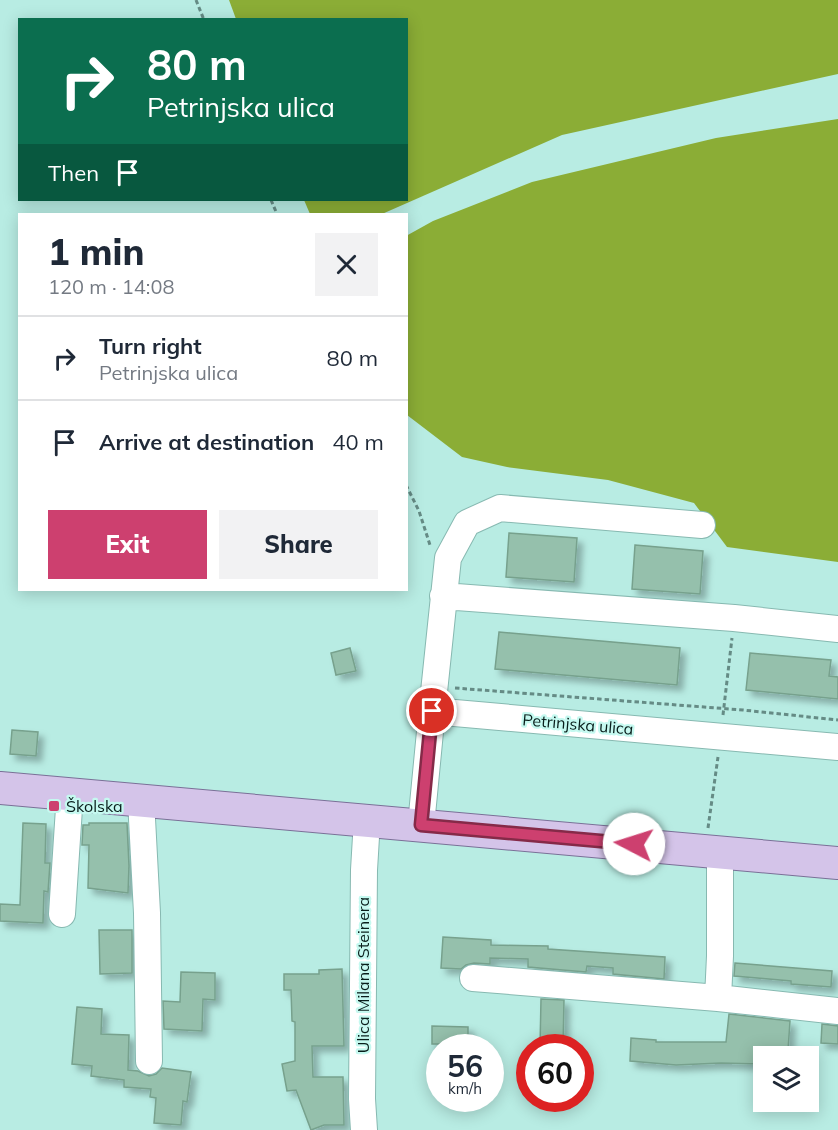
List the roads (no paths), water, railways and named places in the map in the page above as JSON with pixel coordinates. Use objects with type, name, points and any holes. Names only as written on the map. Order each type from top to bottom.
[{"type":"main road","points":[[0,788],[838,863]]},
{"type":"street","points":[[421,825],[448,558],[467,523],[500,508],[702,525]]},
{"type":"street","points":[[443,596],[734,618],[838,629]]},
{"type":"street","name":"Petrinjska ulica","points":[[432,711],[838,747]]},
{"type":"street","points":[[62,914],[70,794]]},
{"type":"street","points":[[141,800],[147,914],[149,1062]]},
{"type":"street","name":"Ulica Milana Steinera","points":[[364,1130],[362,1099],[364,882],[367,820]]},
{"type":"street","points":[[718,998],[722,852]]},
{"type":"street","points":[[473,978],[718,998],[838,1011]]},
{"type":"place","name":"Školska","points":[[54,806]]}]
